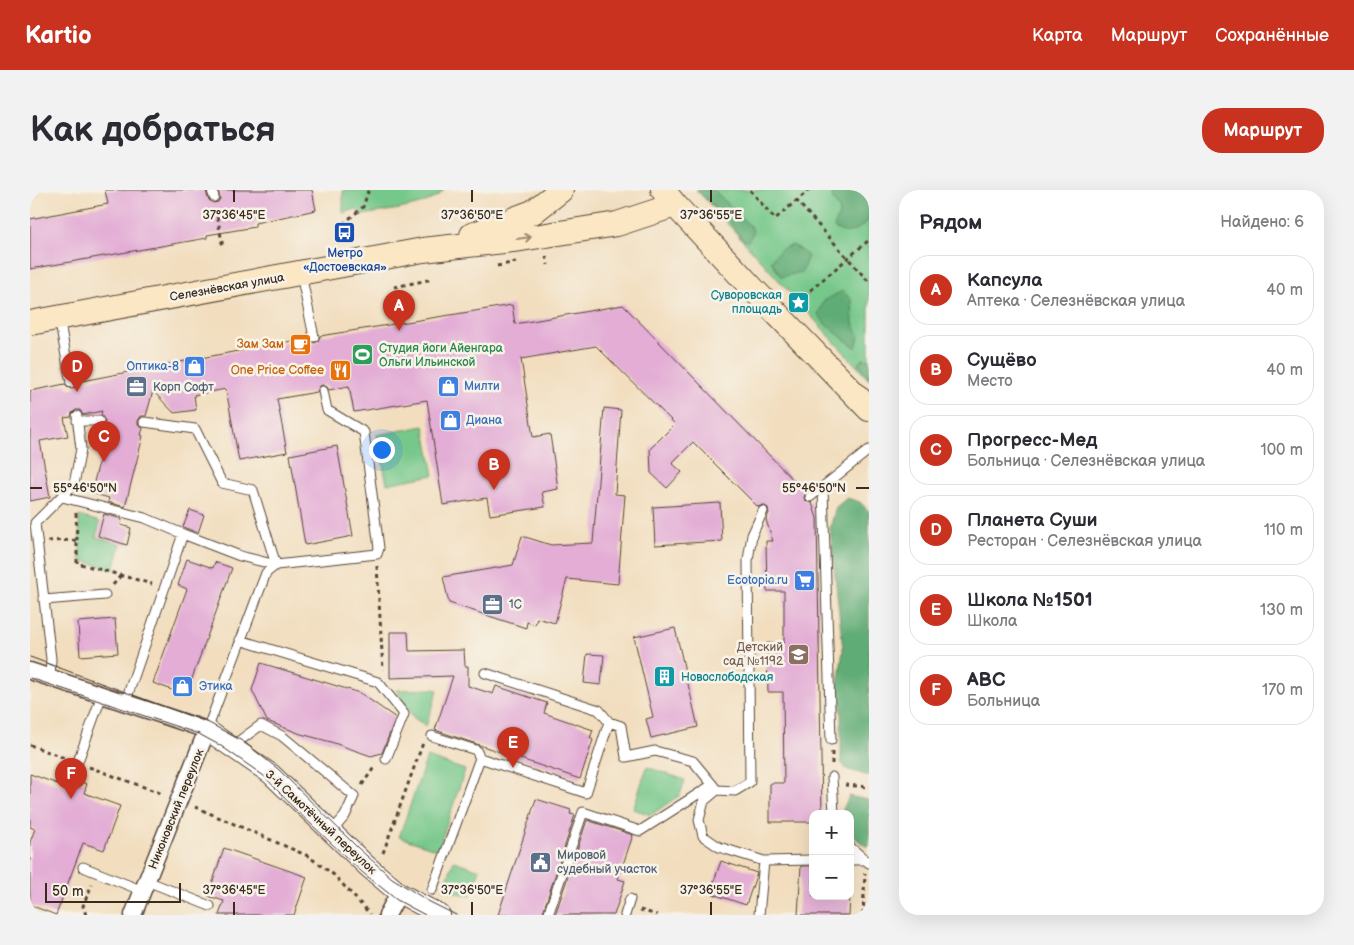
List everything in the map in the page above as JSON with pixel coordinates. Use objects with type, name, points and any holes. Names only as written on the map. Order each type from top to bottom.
[{"type":"main road","name":"Селезнёвская улица","points":[[423,250],[533,212],[561,190]]},
{"type":"main road","name":"Селезнёвская улица","points":[[30,323],[423,250],[521,239],[617,224],[669,198]]},
{"type":"main road","points":[[669,198],[752,289],[869,409]]},
{"type":"street","name":"3-й Самотёчный переулок","points":[[30,671],[206,730],[271,774],[367,866],[399,893],[440,915]]},
{"type":"street","name":"Никоновский переулок","points":[[133,915],[180,800],[206,730]]},
{"type":"street","points":[[387,915],[399,893]]},
{"type":"lane","points":[[301,273],[314,337]]},
{"type":"lane","points":[[59,318],[71,383]]},
{"type":"lane","points":[[62,497],[145,518],[240,556],[276,565],[377,554],[379,548],[364,432],[327,410],[323,391]]},
{"type":"lane","points":[[50,678],[52,665],[35,523],[74,484],[81,449],[77,419],[99,421]]},
{"type":"lane","points":[[144,422],[195,429],[222,484],[252,490],[276,565]]},
{"type":"lane","points":[[810,498],[869,450]]},
{"type":"lane","points":[[823,489],[831,740]]},
{"type":"lane","points":[[548,915],[583,812],[640,831],[715,788],[735,791],[750,782],[748,560],[752,535],[763,512]]},
{"type":"lane","points":[[125,703],[183,534]]},
{"type":"lane","points":[[206,730],[266,573],[276,565]]},
{"type":"lane","points":[[44,600],[105,595]]},
{"type":"lane","points":[[240,640],[378,682],[404,714],[386,759]]},
{"type":"lane","points":[[485,673],[599,710],[609,722],[620,726],[626,757],[655,751],[693,761],[715,788]]},
{"type":"lane","points":[[73,775],[102,695]]},
{"type":"lane","points":[[432,736],[476,750],[480,758],[586,793],[609,722]]},
{"type":"lane","points":[[231,747],[261,725],[282,736],[354,796],[345,816],[332,831]]},
{"type":"lane","points":[[432,890],[480,758]]},
{"type":"lane","points":[[833,781],[834,810]]},
{"type":"lane","points":[[715,788],[704,800],[699,820],[703,836],[720,847],[764,861],[809,860]]},
{"type":"lane","points":[[854,850],[867,861]]},
{"type":"lane","points":[[854,860],[867,861]]},
{"type":"lane","points":[[759,915],[764,861]]},
{"type":"lane","points":[[83,867],[210,906]]},
{"type":"lane","points":[[625,915],[629,902]]},
{"type":"path","points":[[343,224],[363,208],[368,192],[365,190]]},
{"type":"path","points":[[750,190],[775,219],[809,190]]},
{"type":"path","points":[[213,194],[223,248]]},
{"type":"path","points":[[796,200],[869,282]]},
{"type":"path","points":[[798,302],[869,240]]},
{"type":"path","points":[[546,256],[548,265]]},
{"type":"path","points":[[394,287],[433,279]]},
{"type":"path","points":[[76,500],[77,563],[164,588]]},
{"type":"path","points":[[37,541],[76,540]]},
{"type":"path","points":[[377,554],[384,671]]},
{"type":"path","points":[[383,853],[423,743]]},
{"type":"path","points":[[30,745],[180,800],[308,856],[334,875],[370,915]]},
{"type":"path","points":[[354,796],[376,765],[386,759]]},
{"type":"path","points":[[833,781],[869,787]]},
{"type":"path","points":[[863,915],[867,861]]},
{"type":"path","points":[[86,915],[83,906],[97,872]]},
{"type":"path","points":[[629,902],[657,915]]},
{"type":"path","points":[[30,912],[37,915]]},
{"type":"green space","points":[[343,190],[404,190],[408,194],[413,190],[444,190],[437,196],[418,205],[364,215],[356,209],[343,213]]},
{"type":"green space","points":[[696,190],[714,190],[752,228],[753,233],[748,241],[743,240],[728,220]]},
{"type":"green space","points":[[697,190],[869,190],[869,380]]},
{"type":"green space","points":[[834,190],[854,190],[869,204],[869,220],[857,229],[849,232],[834,228],[840,211],[832,198]]},
{"type":"green space","points":[[793,245],[808,256],[802,272],[781,277],[771,261],[780,250]]},
{"type":"green space","points":[[842,291],[852,300],[853,323],[859,336],[856,348],[826,325],[818,314],[824,301]]},
{"type":"green space","points":[[863,359],[869,360],[869,379],[858,363]]},
{"type":"green space","points":[[424,426],[434,475],[387,484],[377,435]]},
{"type":"green space","points":[[847,498],[860,502],[869,511],[869,776],[846,769],[841,762],[841,703],[837,692],[843,650],[830,528],[836,507]]},
{"type":"green space","points":[[79,516],[100,522],[96,537],[121,544],[114,570],[80,560]]},
{"type":"green space","points":[[396,690],[438,690],[426,726],[414,718]]},
{"type":"green space","points":[[427,757],[465,770],[438,850],[399,837]]},
{"type":"green space","points":[[647,767],[685,780],[680,795],[651,815],[633,809]]},
{"type":"green space","points":[[849,796],[869,800],[869,846],[867,847],[854,837],[854,810],[843,810]]},
{"type":"green space","points":[[454,861],[480,870],[470,896],[443,889]]},
{"type":"building","points":[[105,190],[206,190],[208,199],[213,203],[218,202],[220,199],[218,190],[312,190],[316,210],[255,223],[255,227],[207,235],[207,238],[30,269],[30,219],[108,204]]},
{"type":"building","points":[[512,305],[515,324],[623,305],[806,493],[805,501],[812,503],[817,518],[822,810],[809,810],[809,822],[770,822],[770,783],[784,783],[783,692],[768,692],[767,643],[784,643],[784,591],[767,591],[766,541],[773,541],[766,520],[769,513],[768,508],[763,505],[758,507],[693,442],[672,463],[682,472],[667,488],[651,473],[650,449],[675,424],[596,346],[521,359],[533,437],[550,434],[558,489],[542,492],[545,507],[490,515],[487,498],[443,505],[427,400],[354,412],[349,386],[329,390],[322,385],[317,392],[277,399],[287,452],[239,461],[226,389],[194,395],[196,410],[174,413],[153,391],[146,416],[141,416],[138,421],[138,425],[143,428],[141,435],[143,436],[125,507],[108,502],[109,498],[91,493],[107,432],[97,429],[103,426],[105,421],[101,415],[102,411],[83,415],[80,410],[76,410],[72,413],[71,417],[64,418],[68,436],[40,441],[50,497],[30,501],[30,391],[65,384],[72,389],[77,382],[308,338],[315,343],[320,336]]},
{"type":"building","points":[[604,408],[621,410],[615,494],[625,495],[618,584],[567,579],[555,623],[537,618],[535,625],[527,622],[526,628],[449,603],[443,577],[513,565],[522,536],[551,545],[593,543]]},
{"type":"building","points":[[337,446],[353,536],[305,545],[290,455]]},
{"type":"building","points":[[720,503],[722,541],[655,545],[653,507]]},
{"type":"building","points":[[190,510],[204,515],[198,533],[183,527]]},
{"type":"building","points":[[104,514],[122,519],[121,525],[131,528],[127,545],[98,536]]},
{"type":"building","points":[[187,559],[213,568],[215,562],[232,568],[186,695],[153,683],[187,589],[178,585]]},
{"type":"building","points":[[115,619],[118,653],[80,656],[78,622]]},
{"type":"building","name":"Новослободская","points":[[675,628],[698,727],[651,738],[646,719],[653,717],[634,637]]},
{"type":"building","points":[[390,632],[408,632],[409,651],[464,650],[465,666],[468,666],[468,686],[493,694],[496,686],[547,703],[544,713],[593,730],[590,738],[593,740],[580,779],[435,730],[453,676],[390,678]]},
{"type":"building","points":[[587,654],[604,655],[601,685],[584,683]]},
{"type":"building","points":[[261,663],[360,693],[396,718],[382,753],[371,756],[267,721],[252,690]]},
{"type":"building","points":[[30,774],[69,788],[71,781],[76,780],[87,784],[84,793],[120,806],[104,850],[83,843],[56,915],[30,905],[30,842],[35,829],[30,827]]},
{"type":"building","points":[[536,799],[571,810],[570,814],[575,815],[542,915],[498,915]]},
{"type":"building","points":[[587,820],[633,835],[618,879],[625,881],[614,915],[555,915]]},
{"type":"building","points":[[224,848],[307,877],[294,915],[219,915],[224,901],[208,896]]},
{"type":"building","points":[[721,861],[757,873],[746,905],[710,893]]},
{"type":"building","points":[[801,866],[809,866],[809,900],[850,900],[849,915],[798,915]]},
{"type":"tram line","points":[[30,657],[209,723],[244,742],[278,769],[358,848],[392,878],[428,901],[456,915]]},
{"type":"tram line","points":[[30,678],[199,734],[221,746],[264,776],[295,809],[362,872],[397,900],[425,915]]},
{"type":"place","name":"Метро «Достоевская»","points":[[345,232]]},
{"type":"place","name":"Суворовская площадь","points":[[798,302]]},
{"type":"place","name":"Капсула","points":[[399,331]]},
{"type":"place","name":"Зам Зам","points":[[300,344]]},
{"type":"place","name":"Студия йоги Айенгара Ольги Ильинской","points":[[363,355]]},
{"type":"place","name":"Оптика-8","points":[[195,366]]},
{"type":"place","name":"One Price Coffee","points":[[340,370]]},
{"type":"place","name":"Милти","points":[[448,386]]},
{"type":"place","name":"Корп Софт","points":[[137,387]]},
{"type":"place","name":"Планета Суши","points":[[77,392]]},
{"type":"place","name":"Диана","points":[[450,420]]},
{"type":"place","name":"Прогресс-Мед","points":[[104,462]]},
{"type":"place","name":"Сущёво","points":[[494,490]]},
{"type":"place","name":"Ecotopia.ru","points":[[804,580]]},
{"type":"place","name":"1С","points":[[493,604]]},
{"type":"place","name":"Детский сад №1192","points":[[799,654]]},
{"type":"place","name":"Новослободская","points":[[665,677]]},
{"type":"place","name":"Этика","points":[[183,686]]},
{"type":"place","name":"Школа №1501","points":[[513,768]]},
{"type":"place","name":"ABC","points":[[71,799]]},
{"type":"place","name":"Мировой судебный участок","points":[[541,862]]}]
